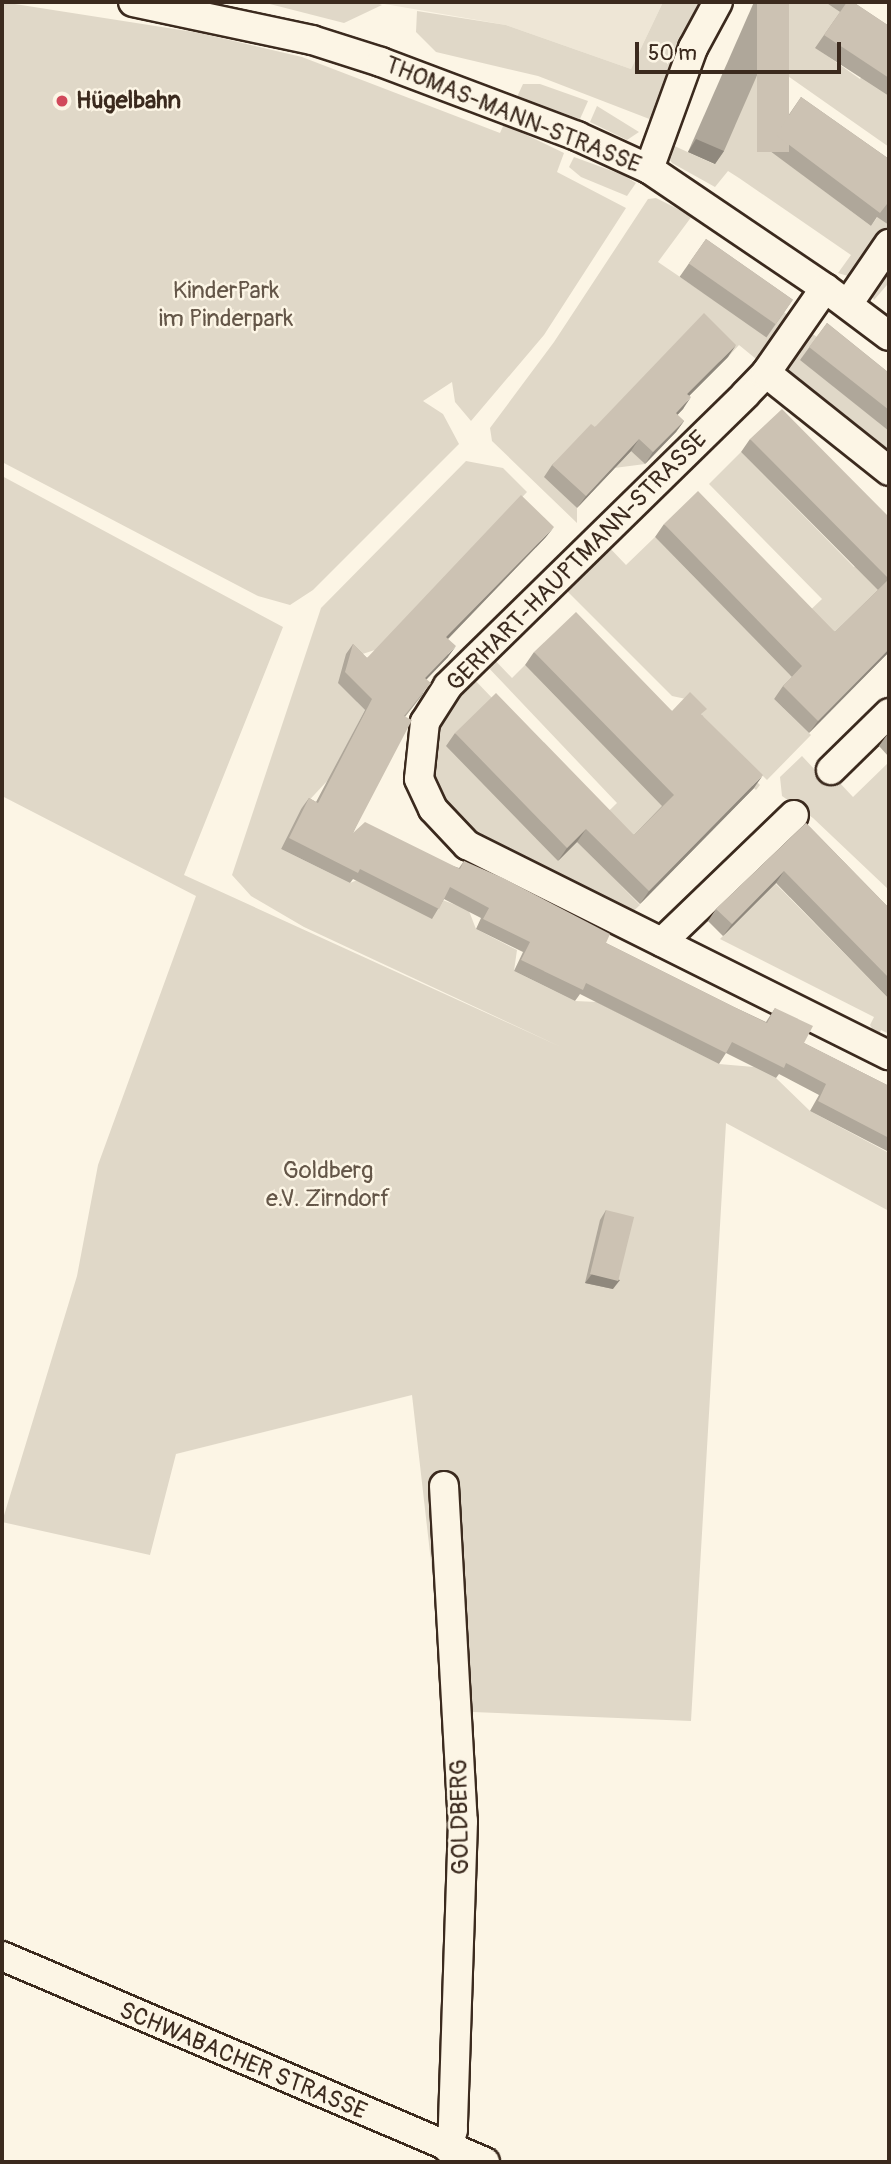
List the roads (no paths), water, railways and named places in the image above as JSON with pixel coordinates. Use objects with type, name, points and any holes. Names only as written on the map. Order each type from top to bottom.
[{"type":"street","name":"THOMAS-MANN-STRASSE","points":[[133,2],[312,40],[381,62],[577,136],[649,169],[836,296],[889,336]]},
{"type":"street","points":[[649,169],[693,48],[718,2]]},
{"type":"street","name":"GERHART-HAUPTMANN-STRASSE","points":[[889,244],[836,296],[766,373],[448,686],[425,722],[419,779],[433,809],[467,845],[889,1055]]},
{"type":"street","points":[[766,373],[889,471]]},
{"type":"street","points":[[831,770],[889,713]]},
{"type":"street","points":[[662,942],[794,815]]},
{"type":"street","name":"GOLDBERG","points":[[444,1486],[463,1821],[453,2130],[448,2148]]},
{"type":"street","name":"SCHWABACHER STRASSE","points":[[2,1956],[485,2162]]},
{"type":"place","name":"Hügelbahn","points":[[62,101]]},
{"type":"park label","name":"KinderPark im Pinderpark","points":[[226,305]]},
{"type":"park label","name":"Goldberg e.V. Zirndorf","points":[[328,1185]]}]
